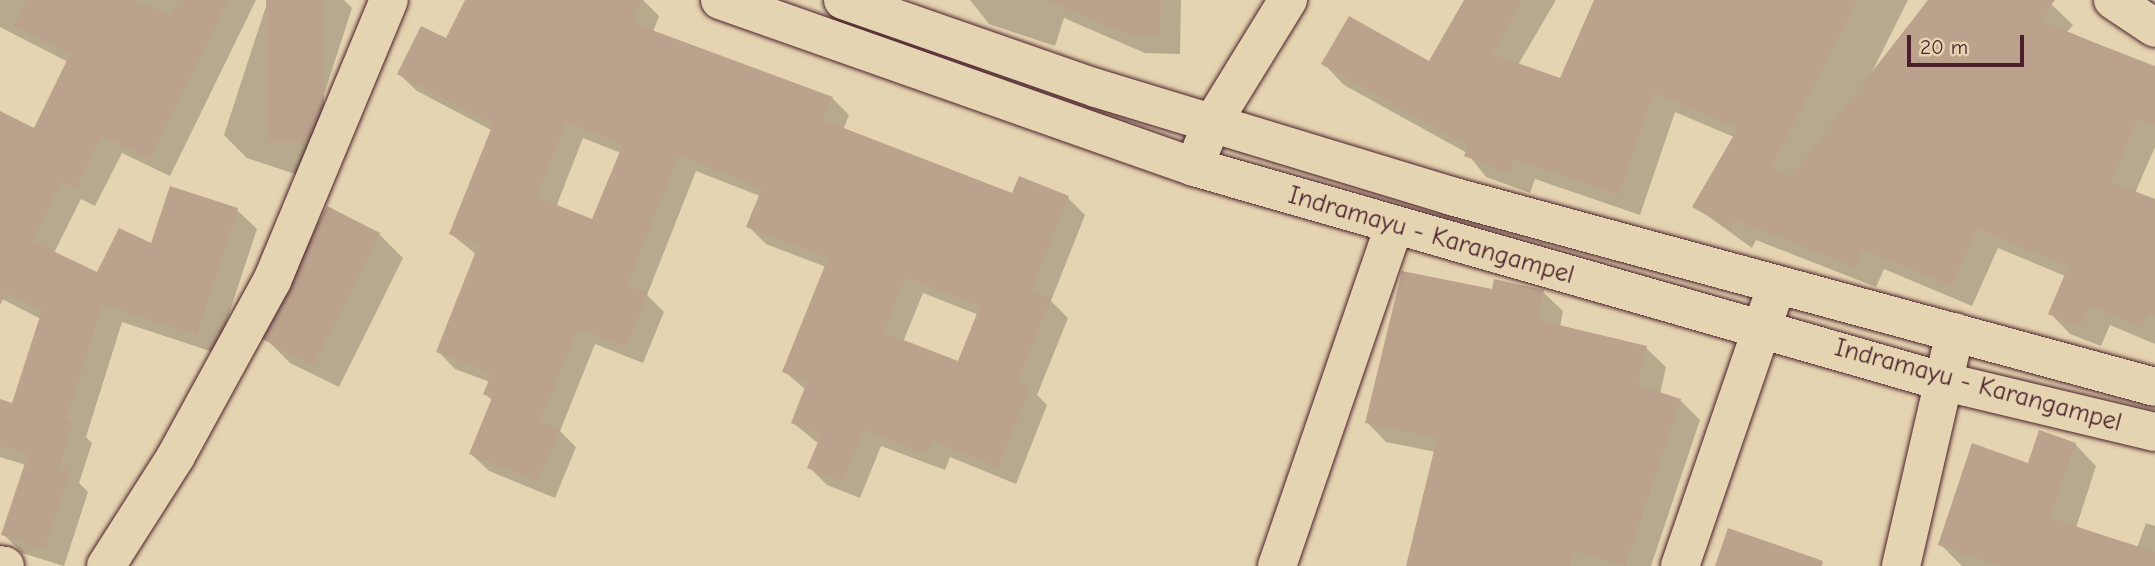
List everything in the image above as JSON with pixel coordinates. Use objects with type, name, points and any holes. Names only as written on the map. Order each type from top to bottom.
[{"type":"main road","points":[[106,566],[176,456],[272,281],[389,0]]},
{"type":"main road","name":"Indramayu - Karangampel","points":[[720,0],[1194,167],[1394,227],[1945,382],[2155,432]]},
{"type":"main road","name":"Indramayu - Karangampel","points":[[843,0],[1211,125],[1777,285],[2155,387]]},
{"type":"main road","points":[[1194,167],[1211,125],[1288,0]]},
{"type":"main road","points":[[2113,0],[2155,28]]},
{"type":"main road","points":[[1277,566],[1394,227]]},
{"type":"main road","points":[[1680,566],[1777,285]]},
{"type":"main road","points":[[1901,566],[1955,332]]},
{"type":"building","points":[[28,0],[136,0],[171,17],[179,0],[228,0],[150,159],[102,135],[76,188],[61,182],[32,241],[97,272],[119,228],[151,243],[170,186],[238,208],[197,335],[103,304],[66,420],[73,422],[59,468],[70,471],[44,549],[1,535],[28,454],[0,445],[0,399],[12,403],[42,310],[6,293],[0,305],[0,111],[34,128],[70,54],[14,26]]},
{"type":"building","points":[[266,0],[324,0],[324,142],[266,142]]},
{"type":"building","points":[[465,0],[642,0],[633,23],[833,97],[823,120],[1012,193],[1019,176],[1069,196],[1031,291],[1051,299],[1018,381],[1031,387],[998,467],[933,441],[927,454],[864,429],[843,482],[807,468],[821,435],[791,423],[807,382],[782,372],[828,258],[746,227],[762,188],[679,155],[627,285],[648,293],[626,347],[578,328],[540,421],[560,429],[538,481],[469,454],[492,398],[483,394],[492,373],[436,352],[478,246],[449,234],[493,124],[397,74],[421,26],[446,38]],"holes":[[[566,122],[623,144],[592,219],[537,197]],[[906,277],[980,306],[958,361],[883,332]]]},
{"type":"building","points":[[1047,0],[1161,0],[1160,35],[1123,33]]},
{"type":"building","points":[[1464,0],[1523,0],[1492,54],[1560,78],[1594,0],[1858,0],[1772,165],[1790,177],[1928,0],[2055,0],[2040,20],[2155,68],[2155,126],[2138,119],[2111,182],[2155,199],[2155,316],[2148,313],[2142,328],[2090,305],[2080,327],[2048,314],[2068,267],[1977,228],[1952,286],[1863,249],[1855,267],[1735,220],[1731,229],[1692,207],[1738,128],[1654,93],[1619,195],[1514,159],[1509,173],[1464,156],[1468,146],[1321,64],[1349,16],[1429,61]]},
{"type":"building","points":[[327,206],[380,233],[313,365],[260,338]]},
{"type":"building","points":[[1402,271],[1492,289],[1494,279],[1544,290],[1538,320],[1647,346],[1638,385],[1681,399],[1625,566],[1573,551],[1569,566],[1406,566],[1437,438],[1365,423]]},
{"type":"building","points":[[2039,430],[2076,443],[2050,518],[2155,552],[2155,566],[2002,566],[1938,545],[1972,443],[2028,463]]},
{"type":"building","points":[[1728,528],[1823,561],[1822,566],[1715,566]]}]
